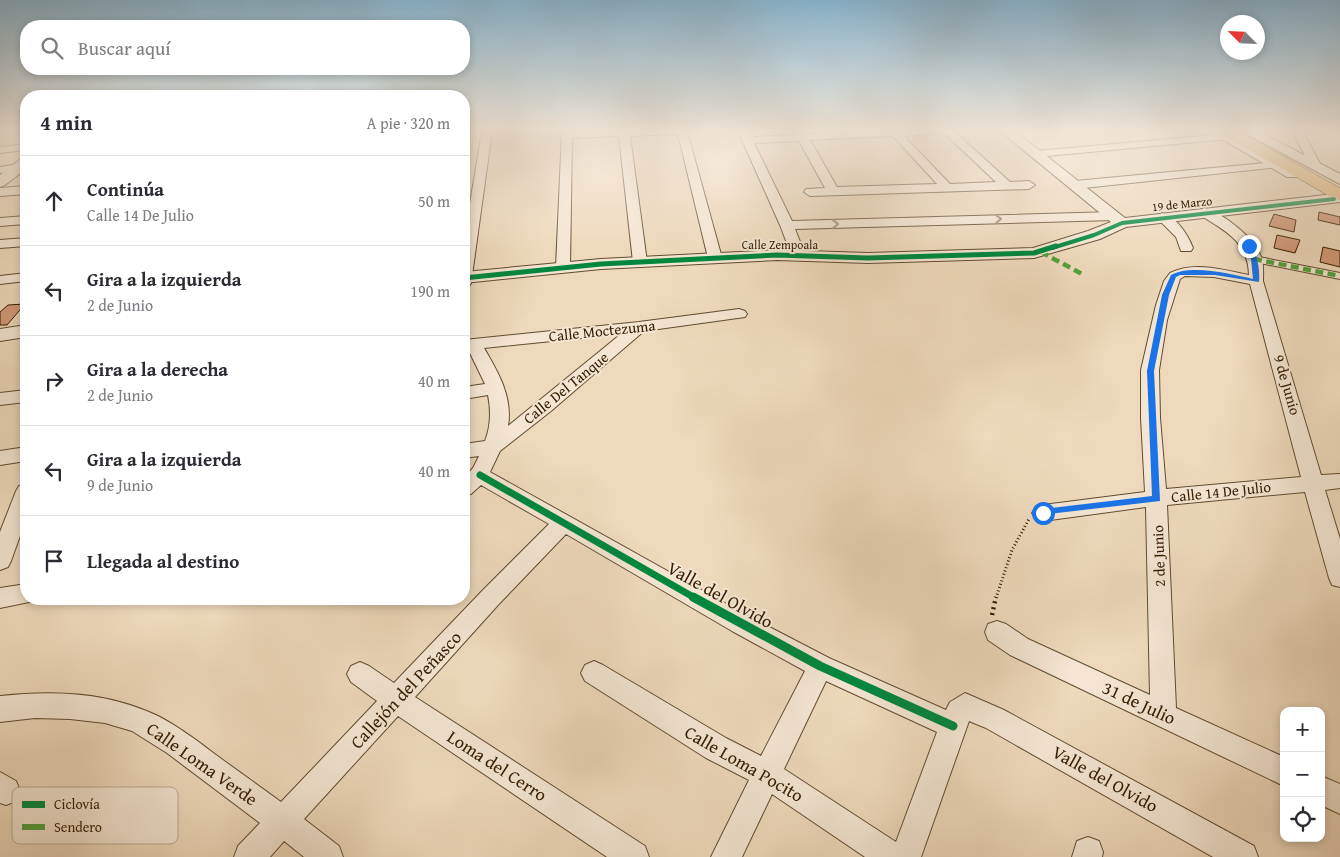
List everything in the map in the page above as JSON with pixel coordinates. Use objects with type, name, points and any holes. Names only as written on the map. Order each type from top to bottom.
[{"type":"main road","points":[[1296,171],[1339,195]]},
{"type":"street","points":[[0,182],[15,171]]},
{"type":"street","points":[[470,216],[477,171]]},
{"type":"street","points":[[563,267],[566,171]]},
{"type":"street","points":[[629,171],[640,262]]},
{"type":"street","points":[[692,171],[715,258]]},
{"type":"street","points":[[762,171],[787,225],[798,254]]},
{"type":"street","points":[[822,171],[833,191]]},
{"type":"street","points":[[932,171],[948,188]]},
{"type":"street","points":[[991,171],[1007,186]]},
{"type":"street","points":[[1057,171],[1118,220]]},
{"type":"street","points":[[1075,185],[1216,171]]},
{"type":"street","points":[[1289,171],[1339,195]]},
{"type":"street","points":[[1323,171],[1340,180]]},
{"type":"street","points":[[810,192],[1029,186]]},
{"type":"street","points":[[0,192],[20,190]]},
{"type":"street","name":"19 de Marzo","points":[[787,225],[1118,220],[1162,217],[1339,195]]},
{"type":"street","name":"9 de Junio","points":[[1204,212],[1249,246],[1254,259],[1256,281],[1340,578]]},
{"type":"street","points":[[1162,217],[1182,236],[1186,248]]},
{"type":"street","points":[[0,222],[20,220]]},
{"type":"street","name":"Calle Zempoala","points":[[470,277],[563,267],[798,254],[859,258],[1024,254],[1056,248],[1094,235],[1118,220]]},
{"type":"street","points":[[0,244],[20,242]]},
{"type":"street","points":[[1254,259],[1340,276]]},
{"type":"street","name":"2 de Junio","points":[[1163,714],[1150,371],[1165,295],[1173,276],[1179,273],[1203,272],[1256,281]]},
{"type":"street","points":[[0,280],[20,278]]},
{"type":"street","name":"Calle Moctezuma","points":[[470,345],[639,327],[739,314]]},
{"type":"street","name":"Calle Del Tanque","points":[[493,447],[545,407],[639,327]]},
{"type":"street","points":[[0,335],[20,332]]},
{"type":"street","points":[[470,347],[496,388],[500,423],[493,447],[472,482]]},
{"type":"street","points":[[470,392],[496,388]]},
{"type":"street","points":[[0,399],[20,397]]},
{"type":"street","points":[[470,450],[493,447]]},
{"type":"street","points":[[0,458],[20,455]]},
{"type":"street","name":"Calle 14 De Julio","points":[[1043,513],[1156,498],[1340,481]]},
{"type":"street","name":"Valle del Olvido","points":[[472,482],[563,524],[820,666],[959,716],[971,707],[1013,728],[1243,857]]},
{"type":"street","points":[[0,560],[20,507]]},
{"type":"street","name":"Callejón del Peñasco","points":[[249,857],[490,598],[563,524]]},
{"type":"street","points":[[0,598],[20,595]]},
{"type":"street","name":"31 de Julio","points":[[997,632],[1020,647],[1280,770]]},
{"type":"street","points":[[726,857],[820,666]]},
{"type":"street","name":"Calle Loma Pocito","points":[[594,673],[716,748],[768,775],[892,857]]},
{"type":"street","name":"Loma del Cerro","points":[[360,674],[396,700],[634,857]]},
{"type":"street","name":"Calle Loma Verde","points":[[0,709],[25,706],[78,707],[110,712],[139,721],[185,749],[283,820],[328,857]]},
{"type":"street","points":[[906,857],[959,716]]},
{"type":"street","points":[[1325,792],[1340,799]]},
{"type":"path","points":[[997,632],[993,625],[992,614],[1018,537],[1029,518],[1043,513]]},
{"type":"building","points":[[1319,212],[1340,217],[1340,225],[1318,220]]},
{"type":"building","points":[[1274,214],[1296,220],[1294,232],[1269,226]]},
{"type":"building","points":[[1277,235],[1300,240],[1295,253],[1274,248]]},
{"type":"building","points":[[1323,247],[1340,251],[1340,267],[1320,262]]},
{"type":"building","points":[[20,304],[20,310],[7,325],[0,325],[0,312],[8,305]]},
{"type":"marked path","points":[[1041,252],[1084,275]]},
{"type":"marked path","points":[[1254,259],[1340,276]]},
{"type":"cycle path","points":[[470,277],[601,264],[777,255],[868,258],[1034,253],[1094,235],[1122,223],[1334,199]]},
{"type":"cycle path","points":[[480,475],[741,624],[820,666],[953,726]]},
{"type":"route","points":[[1043,513],[1156,498],[1150,371],[1165,295],[1173,276],[1179,273],[1215,273],[1256,281],[1254,259],[1249,246]]}]
